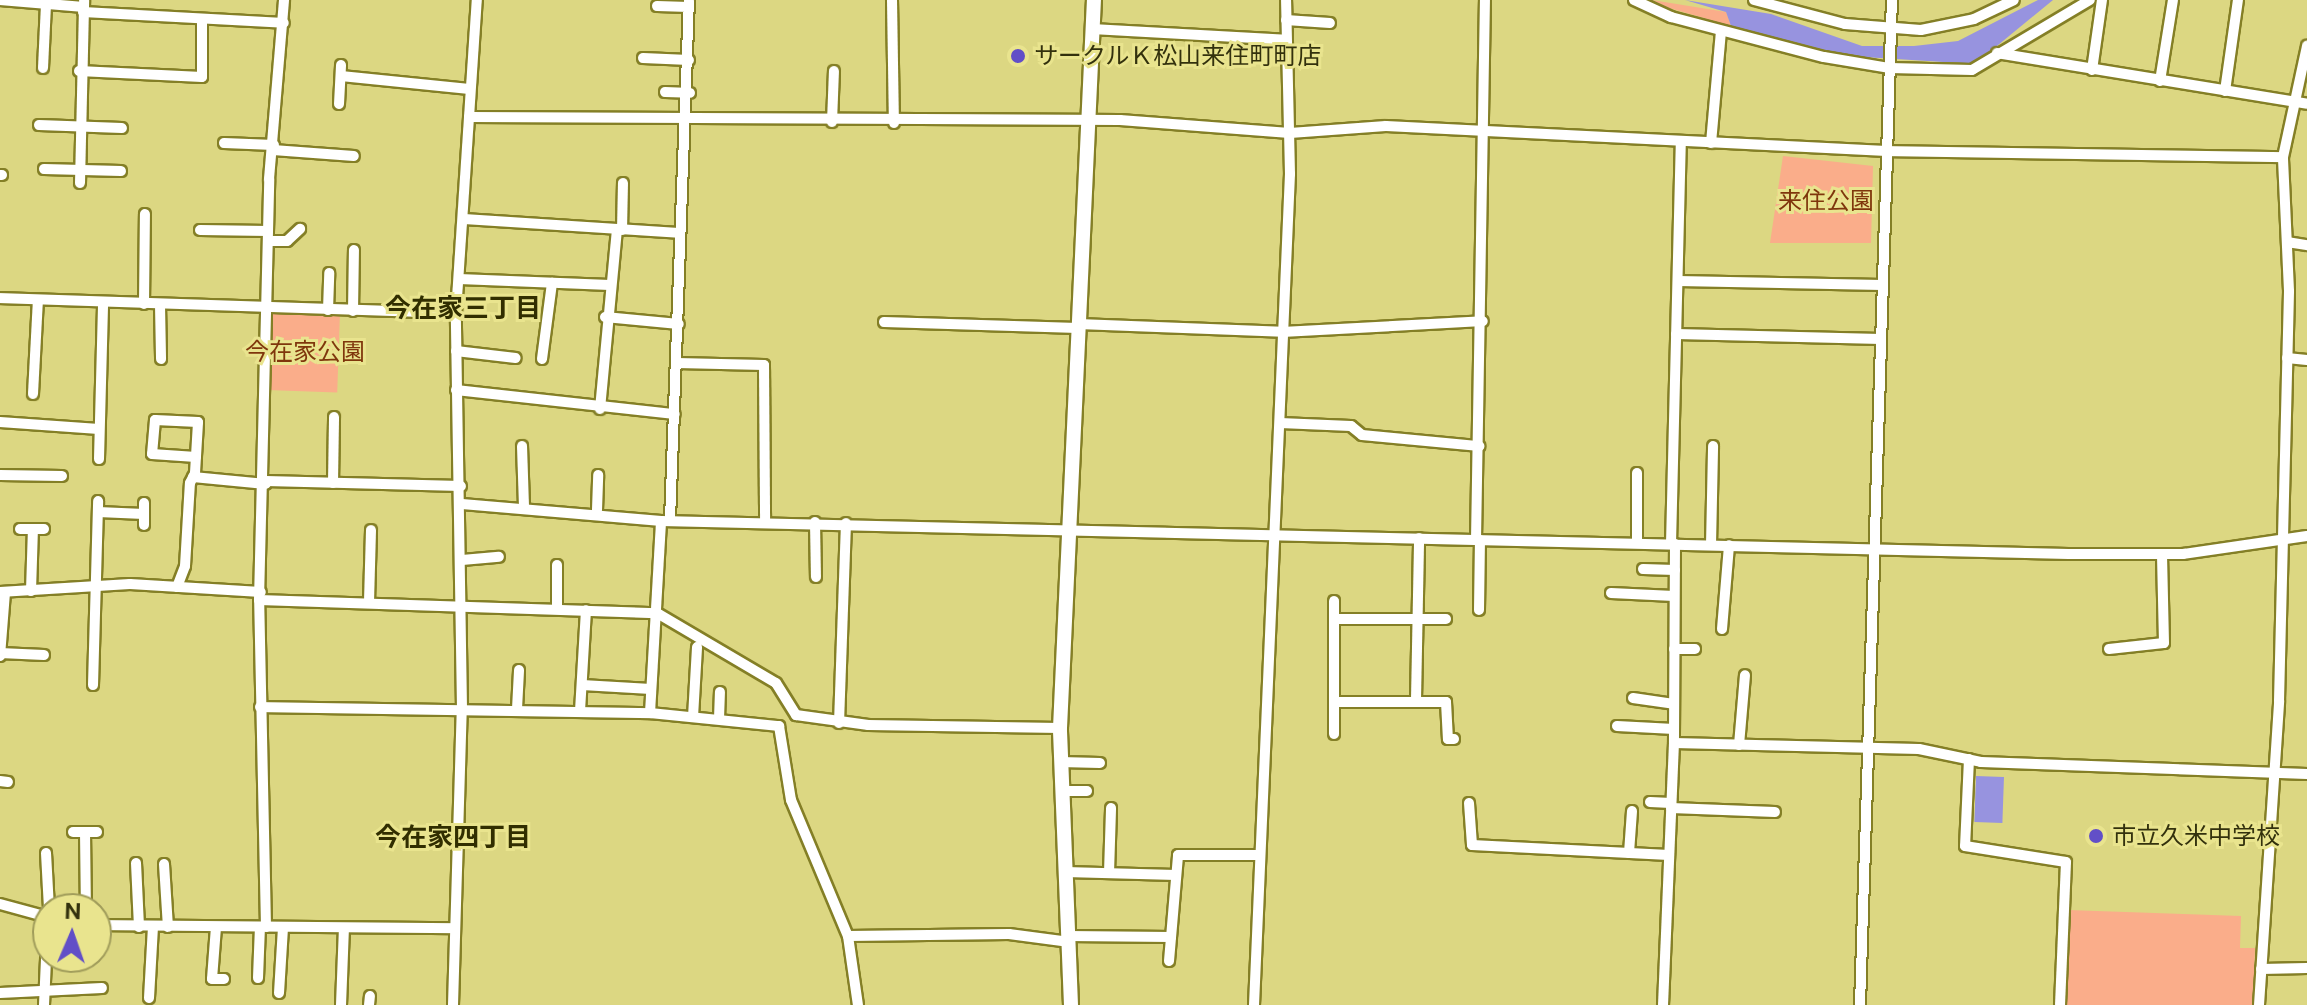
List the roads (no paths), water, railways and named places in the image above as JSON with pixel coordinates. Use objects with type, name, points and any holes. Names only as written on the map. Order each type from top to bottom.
[{"type":"street","points":[[0,0],[202,19],[284,23]]},
{"type":"street","points":[[258,978],[263,927],[260,596],[266,483],[268,236],[284,0]]},
{"type":"street","points":[[453,1005],[462,709],[462,504],[456,390],[456,313],[477,0]]},
{"type":"street","points":[[892,0],[894,123]]},
{"type":"street","points":[[1071,1005],[1060,728],[1094,0]]},
{"type":"street","points":[[1254,1005],[1258,855],[1277,534],[1290,133],[1286,0]]},
{"type":"street","points":[[1479,610],[1485,0]]},
{"type":"street","points":[[1634,0],[1721,31],[1890,66],[1982,69],[1997,53],[2090,0]]},
{"type":"street","points":[[1754,0],[1891,32],[1947,27],[2014,0]]},
{"type":"street","points":[[1860,1005],[1892,0]]},
{"type":"street","points":[[2092,70],[2102,0]]},
{"type":"street","points":[[2160,81],[2173,0]]},
{"type":"street","points":[[2225,91],[2238,0]]},
{"type":"street","points":[[650,713],[675,414],[679,233],[690,120],[689,3],[657,6]]},
{"type":"street","points":[[43,68],[46,4]]},
{"type":"street","points":[[80,183],[82,126],[79,71],[84,6]]},
{"type":"street","points":[[79,71],[202,77],[202,19]]},
{"type":"street","points":[[1286,20],[1330,23]]},
{"type":"street","points":[[1092,29],[1286,40]]},
{"type":"street","points":[[1711,143],[1721,31]]},
{"type":"street","points":[[2259,1005],[2273,775],[2282,536],[2287,358],[2283,157],[2307,46]]},
{"type":"street","points":[[1997,53],[2307,104]]},
{"type":"street","points":[[643,58],[689,60]]},
{"type":"street","points":[[339,104],[341,70],[469,89]]},
{"type":"street","points":[[832,122],[834,71]]},
{"type":"street","points":[[665,92],[690,93]]},
{"type":"street","points":[[469,117],[894,123],[1088,119],[1290,133],[1386,126],[1886,151],[2283,157]]},
{"type":"street","points":[[39,125],[122,128]]},
{"type":"street","points":[[1663,1005],[1674,743],[1673,544],[1681,142]]},
{"type":"street","points":[[224,143],[354,156]]},
{"type":"street","points":[[44,169],[121,171]]},
{"type":"street","points":[[600,409],[605,317],[620,230],[623,183]]},
{"type":"street","points":[[144,304],[145,214]]},
{"type":"street","points":[[464,219],[679,233]]},
{"type":"street","points":[[200,230],[268,236],[287,241],[300,229]]},
{"type":"street","points":[[2287,242],[2307,245]]},
{"type":"street","points":[[353,311],[354,250]]},
{"type":"street","points":[[328,310],[329,273]]},
{"type":"street","points":[[459,279],[610,285]]},
{"type":"street","points":[[1678,281],[1882,285]]},
{"type":"street","points":[[542,359],[552,283]]},
{"type":"street","points":[[0,298],[456,313]]},
{"type":"street","points":[[33,394],[38,300]]},
{"type":"street","points":[[99,459],[103,303]]},
{"type":"street","points":[[160,305],[161,359]]},
{"type":"street","points":[[605,317],[679,324]]},
{"type":"street","points":[[884,322],[1282,332],[1483,321]]},
{"type":"street","points":[[1676,334],[1881,339]]},
{"type":"street","points":[[456,351],[516,358]]},
{"type":"street","points":[[2287,358],[2307,360]]},
{"type":"street","points":[[677,363],[764,365],[765,521]]},
{"type":"street","points":[[456,390],[600,409],[675,414]]},
{"type":"street","points":[[333,483],[334,417]]},
{"type":"street","points":[[177,587],[196,457],[198,422],[155,420],[152,454],[196,457]]},
{"type":"street","points":[[0,422],[99,429]]},
{"type":"street","points":[[1280,423],[1351,426],[1362,435],[1479,446]]},
{"type":"street","points":[[522,446],[524,507]]},
{"type":"street","points":[[1711,545],[1713,446]]},
{"type":"street","points":[[0,475],[37,470],[62,476]]},
{"type":"street","points":[[1637,473],[1637,543]]},
{"type":"street","points":[[597,510],[598,475]]},
{"type":"street","points":[[193,477],[266,483],[461,486]]},
{"type":"street","points":[[462,504],[597,510],[666,520],[2162,554],[2282,536],[2307,536]]},
{"type":"street","points":[[93,685],[98,506],[144,514]]},
{"type":"street","points":[[815,522],[816,577]]},
{"type":"street","points":[[839,723],[846,523]]},
{"type":"street","points":[[20,529],[39,529],[31,591]]},
{"type":"street","points":[[369,602],[371,530]]},
{"type":"street","points":[[1416,700],[1419,538]]},
{"type":"street","points":[[1722,629],[1729,545]]},
{"type":"street","points":[[2109,649],[2164,643],[2162,554]]},
{"type":"street","points":[[462,560],[499,557]]},
{"type":"street","points":[[557,565],[557,609]]},
{"type":"street","points":[[1643,569],[1675,570]]},
{"type":"street","points":[[44,655],[0,654],[2,592],[97,586],[177,587],[260,596],[369,602],[657,613],[776,683],[790,712],[839,723],[1060,728]]},
{"type":"street","points":[[1611,593],[1674,596]]},
{"type":"street","points":[[1334,601],[1334,734]]},
{"type":"street","points":[[580,711],[586,610]]},
{"type":"street","points":[[1334,619],[1446,619]]},
{"type":"street","points":[[693,717],[697,647]]},
{"type":"street","points":[[1674,649],[1695,649]]},
{"type":"street","points":[[517,709],[519,670]]},
{"type":"street","points":[[1739,745],[1745,675]]},
{"type":"street","points":[[582,685],[651,689]]},
{"type":"street","points":[[719,719],[720,692]]},
{"type":"street","points":[[1633,698],[1674,704]]},
{"type":"street","points":[[1335,702],[1446,702],[1448,739],[1454,739]]},
{"type":"street","points":[[260,707],[650,713],[779,726],[791,800],[848,936],[858,1005]]},
{"type":"street","points":[[1617,726],[1674,729]]},
{"type":"street","points":[[1674,743],[1868,748],[1969,759],[2273,775],[2307,774]]},
{"type":"street","points":[[1969,759],[1965,846],[2066,862],[2060,1005]]},
{"type":"street","points":[[1060,762],[1100,763]]},
{"type":"street","points":[[1061,791],[1087,791]]},
{"type":"street","points":[[1650,802],[1775,812]]},
{"type":"street","points":[[1469,803],[1472,845],[1669,855]]},
{"type":"street","points":[[1109,873],[1111,808]]},
{"type":"street","points":[[1629,853],[1632,811]]},
{"type":"street","points":[[85,832],[86,893]]},
{"type":"street","points":[[46,853],[47,893]]},
{"type":"street","points":[[1169,961],[1178,855],[1258,855]]},
{"type":"street","points":[[136,863],[139,927]]},
{"type":"street","points":[[164,864],[168,927]]},
{"type":"street","points":[[1065,872],[1176,875]]},
{"type":"street","points":[[0,904],[32,911]]},
{"type":"street","points":[[112,926],[454,928]]},
{"type":"street","points":[[149,998],[153,927]]},
{"type":"street","points":[[216,927],[212,979],[224,979]]},
{"type":"street","points":[[279,993],[283,927]]},
{"type":"street","points":[[341,1005],[344,928]]},
{"type":"street","points":[[848,936],[1009,934],[1068,939],[1171,937]]},
{"type":"street","points":[[2261,969],[2307,968]]},
{"type":"street","points":[[44,1000],[45,973]]},
{"type":"street","points":[[0,993],[44,1000],[102,988]]},
{"type":"place","name":"サークルＫ松山来住町町店","points":[[1018,56]]},
{"type":"place","name":"市立久米中学校","points":[[2096,836]]},
{"type":"district","name":"今在家三丁目","points":[[463,308]]},
{"type":"district","name":"今在家四丁目","points":[[453,837]]},
{"type":"park label","name":"来住公園","points":[[1826,201]]},
{"type":"park label","name":"今在家公園","points":[[305,352]]}]
